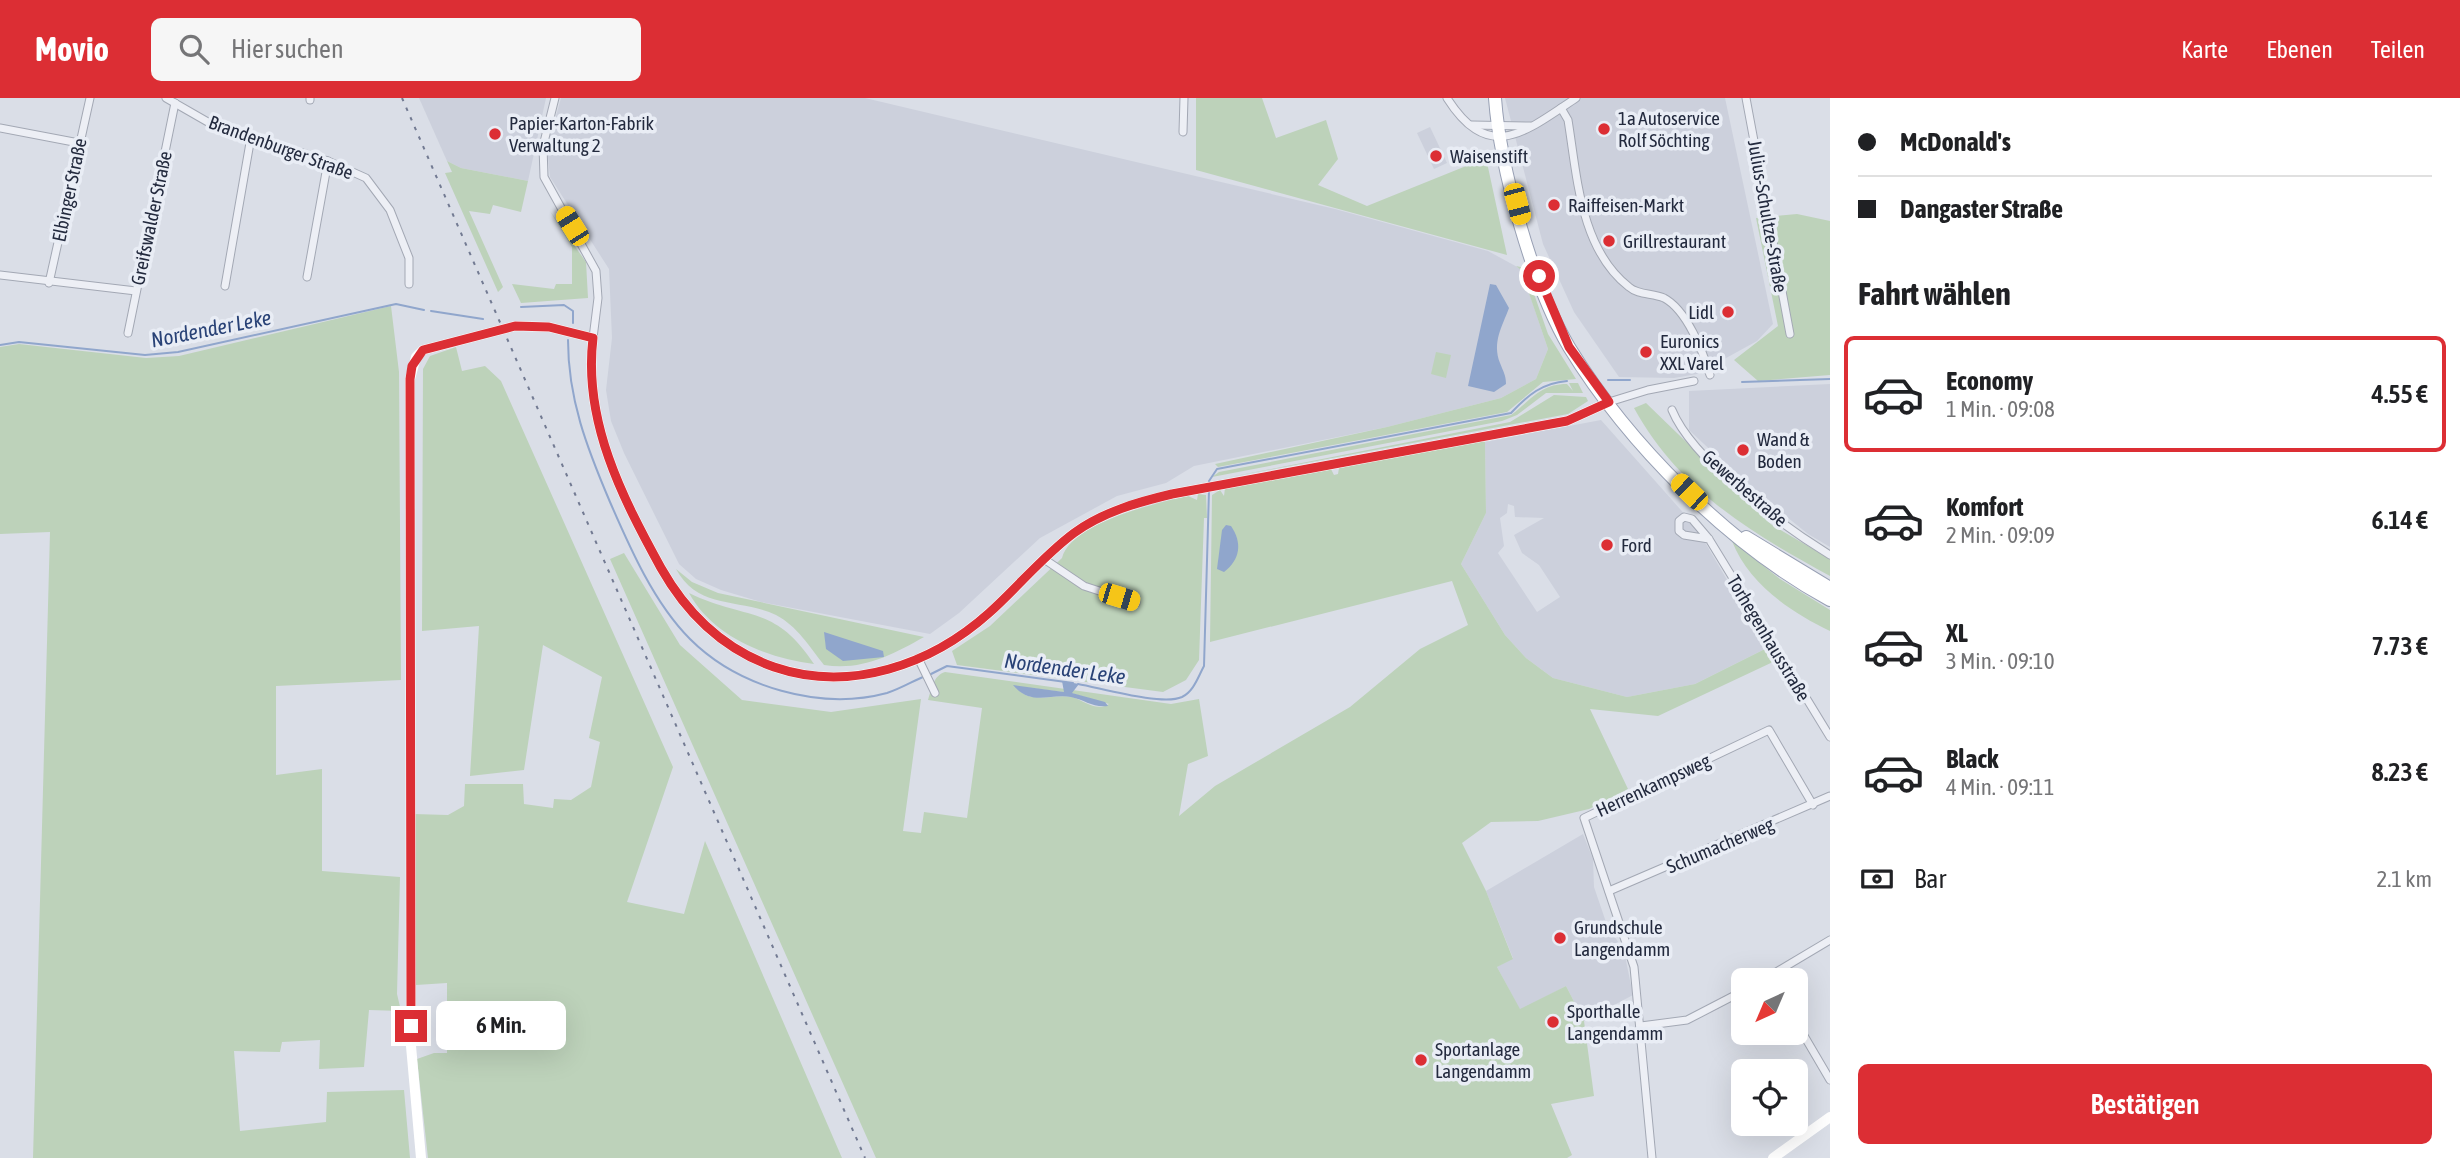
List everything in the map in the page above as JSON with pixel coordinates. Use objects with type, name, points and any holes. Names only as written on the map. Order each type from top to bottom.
[{"type":"main road","points":[[1495,98],[1499,131],[1531,253],[1554,316],[1569,347],[1609,402],[1676,479],[1751,550],[1830,600]]},
{"type":"main road","points":[[1728,527],[1830,588]]},
{"type":"street","name":"Elbinger Straße","points":[[49,283],[90,98]]},
{"type":"street","name":"Brandenburger Straße","points":[[166,98],[213,125],[328,161],[366,178],[380,193],[409,258],[409,284]]},
{"type":"street","points":[[555,98],[543,146],[544,177],[596,271],[598,298],[590,379],[594,412],[606,451],[673,589],[703,624],[739,651],[802,675],[833,678],[873,674],[918,658],[974,626],[1074,533],[1111,513],[1150,499],[1567,421],[1609,402],[1648,390],[1695,381]]},
{"type":"street","points":[[1183,132],[1184,98]]},
{"type":"street","points":[[1447,98],[1480,134],[1499,131],[1516,136],[1576,98]]},
{"type":"street","name":"Julius-Schultze-Straße","points":[[1746,98],[1790,334]]},
{"type":"street","name":"Greifswalder Straße","points":[[128,333],[175,103]]},
{"type":"street","points":[[1561,108],[1568,120],[1586,217],[1598,247],[1628,287],[1673,304],[1693,336],[1710,375]]},
{"type":"street","points":[[0,128],[79,143]]},
{"type":"street","points":[[225,286],[251,137]]},
{"type":"street","points":[[307,277],[328,161]]},
{"type":"street","points":[[0,275],[49,283],[136,291]]},
{"type":"street","points":[[421,1158],[411,1046],[412,366],[423,350],[515,326],[561,329],[593,338]]},
{"type":"street","name":"Gewerbestraße","points":[[1672,410],[1679,426],[1711,462],[1771,513],[1830,555]]},
{"type":"street","name":"Torhegenhausstraße","points":[[1709,539],[1830,737]]},
{"type":"street","points":[[1044,559],[1084,586],[1136,603]]},
{"type":"street","points":[[918,658],[935,693]]},
{"type":"street","name":"Herrenkampsweg","points":[[1652,1158],[1634,967],[1584,818],[1769,730],[1813,805]]},
{"type":"street","name":"Schumacherweg","points":[[1609,891],[1830,796]]},
{"type":"street","points":[[1785,968],[1830,940]]},
{"type":"street","points":[[1641,1026],[1687,1020],[1731,997]]},
{"type":"street","points":[[1808,1042],[1830,1080]]},
{"type":"street","points":[[1773,1158],[1830,1117]]},
{"type":"shaded area","points":[[419,98],[546,98],[528,181],[461,168],[447,161]]},
{"type":"shaded area","points":[[561,98],[865,98],[1335,209],[1488,251],[1521,269],[1548,349],[1536,379],[1501,398],[1387,427],[1194,466],[1166,483],[1117,496],[1040,538],[959,613],[930,634],[761,602],[696,579],[679,564],[611,421],[606,390],[612,338],[609,269],[550,177],[547,148]]},
{"type":"shaded area","points":[[1505,98],[1725,98],[1773,324],[1757,341],[1697,374],[1674,378],[1619,377],[1574,312],[1543,244]]},
{"type":"shaded area","points":[[1430,127],[1447,163],[1434,169],[1417,133]]},
{"type":"shaded area","points":[[1830,384],[1830,547],[1808,534],[1750,487],[1689,430],[1689,391]]},
{"type":"shaded area","points":[[1601,420],[1696,527],[1767,648],[1695,684],[1627,697],[1553,678],[1526,658],[1505,635],[1461,564],[1486,513],[1485,442]],"holes":[[[1508,504],[1514,506],[1515,517],[1544,518],[1514,535],[1522,553],[1539,565],[1560,597],[1537,612],[1498,553],[1504,546],[1500,518],[1507,513]]]},
{"type":"shaded area","name":"Grundschule Langendamm","points":[[1583,834],[1593,859],[1594,887],[1607,925],[1624,951],[1633,995],[1584,1021],[1566,986],[1520,1010],[1497,967],[1513,958],[1486,891]]},
{"type":"green space","points":[[1196,98],[1262,98],[1276,138],[1326,120],[1338,159],[1318,185],[1367,206],[1486,158],[1507,255],[1196,170]]},
{"type":"green space","points":[[447,161],[461,168],[528,181],[521,212],[493,205],[490,214],[469,211],[503,287],[498,292],[445,173],[452,172]]},
{"type":"green space","points":[[550,211],[586,262],[588,298],[521,303],[512,284],[554,289],[556,284],[572,284],[572,247]]},
{"type":"green space","points":[[1797,214],[1830,221],[1830,375],[1758,381],[1734,360],[1778,326],[1756,218]]},
{"type":"green space","points":[[1516,266],[1525,268],[1548,334],[1576,379],[1543,382],[1507,412],[1218,467],[1215,464],[1387,427],[1501,398],[1536,379],[1548,349],[1521,270]]},
{"type":"green space","points":[[391,306],[399,372],[401,680],[276,686],[276,775],[322,769],[322,871],[400,877],[397,994],[401,1011],[369,1010],[364,1067],[319,1069],[320,1040],[282,1042],[280,1052],[234,1051],[240,1131],[326,1122],[327,1092],[404,1090],[410,1158],[33,1158],[50,532],[0,534],[0,347],[19,344],[146,358],[179,356]]},
{"type":"green space","points":[[456,347],[462,371],[485,366],[501,381],[673,767],[627,902],[684,914],[705,841],[842,1158],[428,1158],[417,1059],[434,1053],[447,1053],[447,983],[416,985],[413,814],[448,815],[464,806],[465,784],[523,784],[524,804],[553,808],[554,799],[571,800],[591,787],[600,742],[589,738],[602,677],[543,645],[524,770],[470,776],[479,626],[422,631],[423,369],[430,356]]},
{"type":"green space","points":[[1436,352],[1451,355],[1446,378],[1431,374]]},
{"type":"green space","points":[[1569,383],[1578,383],[1583,393],[1546,393],[1517,415],[1502,421],[1212,477],[1219,472],[1511,415],[1536,394],[1550,387],[1567,384],[1573,391]]},
{"type":"green space","points":[[1554,395],[1586,397],[1588,401],[1568,414],[1220,479],[1510,422]]},
{"type":"green space","points":[[1646,403],[1772,525],[1830,559],[1830,576],[1745,525],[1695,486],[1652,437],[1634,408]]},
{"type":"green space","points":[[1481,440],[1485,442],[1486,513],[1461,564],[1505,635],[1526,658],[1553,678],[1627,697],[1695,684],[1767,648],[1775,661],[1658,716],[1590,709],[1628,789],[1589,809],[1538,821],[1491,822],[1462,843],[1486,891],[1513,959],[1497,967],[1520,1009],[1566,986],[1584,1021],[1594,1096],[1551,1104],[1572,1155],[1567,1158],[876,1158],[610,559],[624,553],[680,645],[742,700],[831,712],[921,699],[903,831],[921,833],[924,812],[967,818],[982,708],[928,700],[935,679],[945,672],[1171,704],[1199,699],[1208,756],[1188,764],[1179,816],[1215,786],[1350,707],[1420,649],[1468,625],[1452,581],[1210,642],[1212,495],[1220,490],[1224,496],[1225,488],[1331,469],[1334,475],[1338,474],[1339,468]],"holes":[[[1015,686],[1071,693],[1109,704],[1100,707],[1072,697],[1027,696]]]},
{"type":"green space","points":[[1198,494],[1206,495],[1207,518],[1204,518],[1199,660],[1186,680],[1163,692],[957,665],[952,651],[990,626],[1062,558],[1069,546],[1081,535],[1116,516],[1188,496],[1197,500]]},
{"type":"green space","points":[[1732,541],[1780,579],[1830,610],[1830,631],[1800,615],[1772,595],[1748,570]]},
{"type":"green space","points":[[676,569],[692,582],[718,593],[924,637],[864,664],[824,665],[803,637],[784,620],[762,610],[708,597],[685,582]]},
{"type":"green space","points":[[689,593],[772,622],[786,631],[814,664],[778,657],[743,643],[712,622]]},
{"type":"water","points":[[1490,284],[1496,285],[1509,308],[1497,348],[1506,384],[1494,392],[1468,386]]},
{"type":"water","points":[[1226,525],[1231,526],[1235,532],[1238,550],[1234,562],[1224,572],[1217,569],[1222,530]]},
{"type":"water","points":[[824,632],[883,651],[884,657],[843,661],[826,649]]},
{"type":"water","points":[[1062,681],[1079,684],[1072,693],[1105,702],[1108,706],[1093,705],[1063,696],[1027,696],[1013,685],[1064,692]]},
{"type":"waterway","name":"Nordender Leke","points":[[0,345],[19,342],[145,355],[178,352],[396,304],[424,310]]},
{"type":"waterway","name":"Nordender Leke","points":[[521,307],[564,305],[573,311],[573,323]]},
{"type":"waterway","name":"Nordender Leke","points":[[431,311],[483,319]]},
{"type":"waterway","name":"Nordender Leke","points":[[568,340],[575,403],[602,482],[626,538],[654,592],[690,639],[709,656],[756,682],[781,691],[808,696],[861,698],[887,693],[925,676]]},
{"type":"waterway","name":"Nordender Leke","points":[[1742,382],[1830,379]]},
{"type":"waterway","name":"Nordender Leke","points":[[1608,380],[1630,380]]},
{"type":"waterway","name":"Nordender Leke","points":[[1209,481],[1217,469],[1511,413],[1536,391],[1550,384],[1567,381]]},
{"type":"waterway","name":"Nordender Leke","points":[[1078,684],[1161,699],[1182,697],[1193,687],[1204,666],[1209,490]]},
{"type":"waterway","name":"Nordender Leke","points":[[931,674],[947,666],[1073,683]]},
{"type":"railway","points":[[402,98],[865,1158]]},
{"type":"place","name":"1a Autoservice Rolf Söchting","points":[[1604,129]]},
{"type":"place","name":"Papier-Karton-Fabrik Verwaltung 2","points":[[495,134]]},
{"type":"place","name":"Waisenstift","points":[[1436,156]]},
{"type":"place","name":"Raiffeisen-Markt","points":[[1554,205]]},
{"type":"place","name":"Grillrestaurant","points":[[1609,241]]},
{"type":"place","name":"Lidl","points":[[1728,312]]},
{"type":"place","name":"Euronics XXL Varel","points":[[1646,352]]},
{"type":"place","name":"Wand & Boden","points":[[1743,450]]},
{"type":"place","name":"Ford","points":[[1607,545]]},
{"type":"place","name":"Grundschule Langendamm","points":[[1560,938]]},
{"type":"place","name":"Sporthalle Langendamm","points":[[1553,1022]]},
{"type":"place","name":"Sportanlage Langendamm","points":[[1421,1060]]},
{"type":"route","points":[[411,1026],[410,379],[416,357],[423,350],[515,326],[549,327],[593,338],[589,368],[598,430],[626,495],[673,589],[703,624],[719,639],[739,651],[780,669],[802,675],[833,678],[873,674],[897,668],[932,652],[974,626],[1074,533],[1128,506],[1172,494],[1567,421],[1609,402],[1569,347],[1539,276]]}]
